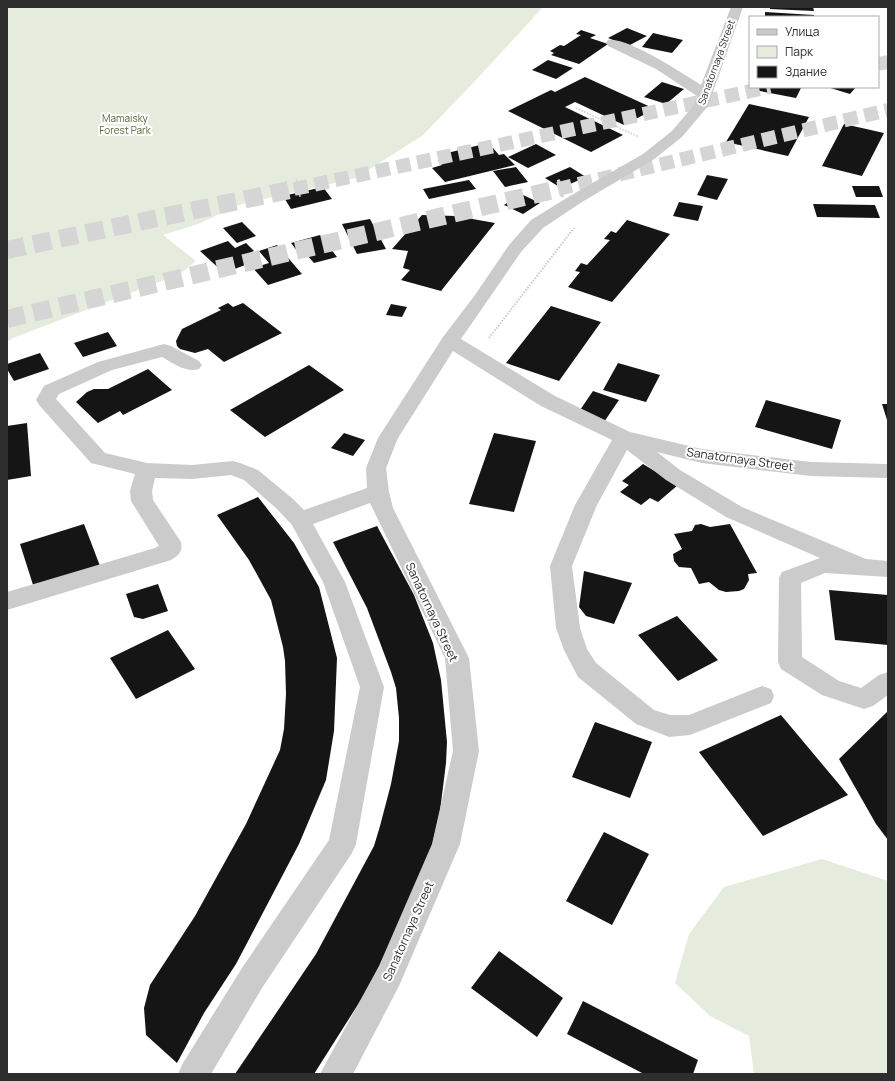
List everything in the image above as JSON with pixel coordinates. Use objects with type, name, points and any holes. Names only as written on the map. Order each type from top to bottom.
[{"type":"street","name":"Sanatornaya Street","points":[[336,1074],[389,976],[446,844],[466,751],[457,658],[382,508],[378,492],[376,468],[388,438],[450,341],[482,298],[515,249],[537,224],[648,157],[677,134],[701,106],[737,7]]},
{"type":"street","points":[[613,43],[641,54],[706,94]]},
{"type":"street","name":"Sanatornaya Street","points":[[450,341],[548,401],[624,437],[702,456],[811,469],[888,471]]},
{"type":"street","points":[[192,365],[164,350],[105,366],[51,390],[46,400],[98,458],[146,470],[192,472],[233,468],[251,475],[286,504],[300,520],[334,582],[372,687],[342,844],[252,978],[194,1074]]},
{"type":"street","points":[[762,696],[690,725],[669,726],[645,717],[587,670],[576,650],[568,628],[561,566],[586,505],[624,437],[673,474],[734,512],[865,568]]},
{"type":"street","points":[[7,601],[163,554],[171,548],[170,542],[142,501],[141,491],[146,470]]},
{"type":"street","points":[[300,520],[378,492]]},
{"type":"street","points":[[888,569],[824,566],[790,578],[790,662],[831,688],[864,699],[888,682]]},
{"type":"path","points":[[576,108],[660,147]]},
{"type":"path","points":[[475,356],[578,223],[551,215]]},
{"type":"green space","name":"Mamaisky Forest Park","points":[[7,7],[543,7],[423,135],[356,178],[242,204],[198,224],[163,235],[196,261],[180,274],[13,338],[7,342]]},
{"type":"green space","points":[[822,859],[888,881],[888,1074],[754,1074],[749,1036],[710,1016],[675,983],[689,934],[724,887]]},
{"type":"building","points":[[770,7],[813,7],[814,11],[770,9]]},
{"type":"building","points":[[765,12],[814,15],[814,16],[765,16]]},
{"type":"building","points":[[627,28],[647,36],[628,46],[608,38]]},
{"type":"building","points":[[581,30],[596,35],[590,38],[608,44],[579,64],[551,55],[554,53],[550,51],[560,45],[564,46],[581,35],[576,34]]},
{"type":"building","points":[[653,33],[683,40],[672,53],[642,47]]},
{"type":"building","points":[[548,60],[573,68],[556,79],[532,70]]},
{"type":"building","points":[[585,77],[655,109],[624,125],[575,102],[565,107],[623,135],[591,152],[508,111],[551,90],[555,92]]},
{"type":"building","points":[[662,82],[684,89],[666,104],[644,97]]},
{"type":"building","points":[[750,88],[801,88],[796,98],[749,89]]},
{"type":"building","points":[[830,88],[855,88],[850,94]]},
{"type":"building","points":[[749,104],[809,117],[788,156],[726,142]]},
{"type":"building","points":[[844,124],[884,133],[862,176],[822,166]]},
{"type":"building","points":[[484,144],[489,149],[493,148],[499,155],[504,154],[515,165],[445,182],[432,168],[442,165],[438,160],[446,158],[443,154]]},
{"type":"building","points":[[536,144],[556,155],[528,168],[508,157]]},
{"type":"building","points":[[516,167],[528,182],[505,187],[493,171]]},
{"type":"building","points":[[570,167],[586,177],[561,188],[545,178]]},
{"type":"building","points":[[707,175],[728,179],[717,200],[697,195]]},
{"type":"building","points":[[469,180],[476,189],[429,199],[423,189]]},
{"type":"building","points":[[852,186],[879,186],[883,197],[856,197]]},
{"type":"building","points":[[323,187],[332,199],[291,209],[283,196]]},
{"type":"building","points":[[521,194],[540,203],[523,214],[504,205]]},
{"type":"building","points":[[679,202],[703,206],[698,221],[673,216]]},
{"type":"building","points":[[813,204],[875,205],[880,218],[817,217]]},
{"type":"building","points":[[422,215],[456,216],[495,223],[441,291],[401,280],[410,270],[403,268],[408,251],[392,249]]},
{"type":"building","points":[[370,219],[386,249],[357,254],[342,224]]},
{"type":"building","points":[[627,220],[670,234],[612,302],[568,287],[580,272],[575,271],[581,263],[587,265],[610,240],[604,239],[611,231],[616,233]]},
{"type":"building","points":[[242,222],[256,236],[237,243],[223,228]]},
{"type":"building","points":[[320,235],[337,257],[314,263],[307,255],[301,256],[291,243]]},
{"type":"building","points":[[228,241],[235,248],[246,243],[254,251],[245,255],[253,262],[224,273],[200,251]]},
{"type":"building","points":[[277,245],[302,274],[268,285],[253,268],[269,263],[259,251]]},
{"type":"building","points":[[228,303],[233,307],[243,303],[282,333],[224,362],[208,349],[195,353],[180,349],[177,346],[176,341],[182,329],[221,310],[218,308]]},
{"type":"building","points":[[391,304],[407,307],[402,317],[386,315]]},
{"type":"building","points":[[551,306],[601,322],[559,381],[506,363]]},
{"type":"building","points":[[108,332],[117,346],[83,357],[74,343]]},
{"type":"building","points":[[40,353],[49,369],[14,381],[7,369],[7,364]]},
{"type":"building","points":[[618,363],[660,375],[646,402],[603,390]]},
{"type":"building","points":[[309,365],[344,390],[265,437],[230,410]]},
{"type":"building","points":[[148,369],[172,390],[123,415],[120,411],[98,423],[76,402],[87,392],[94,389],[108,389]]},
{"type":"building","points":[[593,391],[619,400],[604,422],[578,413]]},
{"type":"building","points":[[766,400],[841,420],[832,449],[755,427]]},
{"type":"building","points":[[882,404],[888,404],[888,423]]},
{"type":"building","points":[[27,423],[31,476],[7,480],[7,426]]},
{"type":"building","points":[[344,433],[365,440],[353,456],[331,448]]},
{"type":"building","points":[[494,433],[536,441],[514,512],[469,504]]},
{"type":"building","points":[[643,464],[678,485],[658,502],[650,498],[641,505],[620,492],[629,485],[622,481]]},
{"type":"building","points":[[258,497],[294,543],[319,587],[337,658],[334,731],[326,780],[299,844],[236,964],[204,1013],[177,1063],[146,1035],[144,1008],[150,985],[195,916],[246,824],[280,750],[284,729],[286,694],[285,661],[271,600],[249,560],[217,515]]},
{"type":"building","points":[[84,524],[100,566],[34,588],[20,544]]},
{"type":"building","points":[[701,524],[710,527],[730,524],[757,573],[748,574],[749,580],[744,589],[726,592],[719,590],[709,582],[699,584],[691,568],[679,567],[674,561],[673,554],[682,549],[674,534],[692,531],[695,525]]},
{"type":"building","points":[[377,526],[414,595],[433,643],[441,680],[447,742],[446,763],[440,811],[428,863],[371,984],[314,1074],[235,1074],[316,954],[374,846],[391,784],[399,741],[399,718],[396,688],[367,608],[333,542]]},
{"type":"building","points":[[584,571],[632,583],[614,624],[586,616],[579,607]]},
{"type":"building","points":[[158,584],[168,611],[143,619],[134,617],[126,594]]},
{"type":"building","points":[[829,590],[888,595],[888,645],[835,640]]},
{"type":"building","points":[[677,616],[718,660],[678,681],[638,635]]},
{"type":"building","points":[[168,630],[195,669],[136,699],[110,658]]},
{"type":"building","points":[[888,711],[888,840],[876,824],[839,759]]},
{"type":"building","points":[[781,715],[848,795],[763,836],[699,752]]},
{"type":"building","points":[[595,722],[652,742],[630,798],[572,777]]},
{"type":"building","points":[[604,832],[649,854],[612,925],[566,901]]},
{"type":"building","points":[[499,951],[563,998],[537,1037],[471,988]]},
{"type":"building","points":[[583,1001],[698,1060],[693,1074],[644,1074],[567,1034]]},
{"type":"tunnel","points":[[879,64],[888,62]]},
{"type":"tunnel","points":[[294,189],[765,88]]},
{"type":"tunnel","points":[[558,189],[888,110]]},
{"type":"tunnel","points":[[7,250],[299,188]]},
{"type":"tunnel","points":[[7,319],[562,188]]}]
